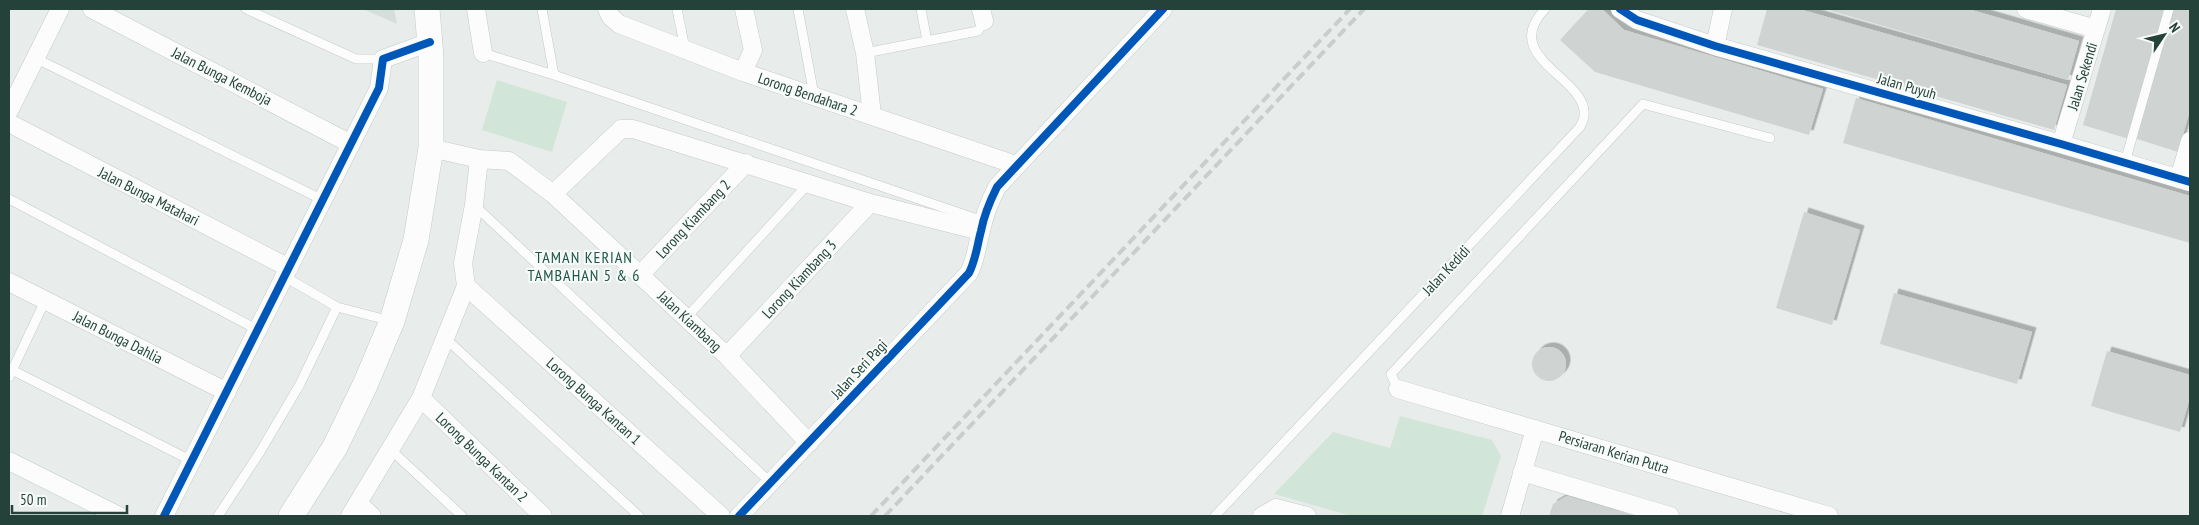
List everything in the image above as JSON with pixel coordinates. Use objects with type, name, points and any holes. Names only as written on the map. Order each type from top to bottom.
[{"type":"street","points":[[9,111],[60,9]]},
{"type":"street","name":"Jalan Bunga Kemboja","points":[[92,9],[352,144]]},
{"type":"street","points":[[291,516],[334,447],[366,385],[392,322],[416,240],[431,148],[430,42],[427,9]]},
{"type":"street","points":[[476,9],[482,53]]},
{"type":"street","name":"Lorong Bendahara 2","points":[[607,9],[611,17],[619,24],[685,50],[743,72],[1016,166]]},
{"type":"street","points":[[743,72],[753,50],[744,9]]},
{"type":"street","points":[[855,9],[865,53],[872,115]]},
{"type":"street","name":"Jalan Seri Pagi","points":[[739,516],[969,273],[977,257],[982,226],[997,187],[1163,9]]},
{"type":"street","points":[[1715,46],[1723,9]]},
{"type":"street","points":[[2026,9],[2096,29]]},
{"type":"street","name":"Jalan Sekendi","points":[[2061,144],[2102,9]]},
{"type":"street","name":"Jalan Puyuh","points":[[1625,10],[1637,20],[1715,46],[2125,162],[2185,181]]},
{"type":"street","points":[[164,516],[258,330],[290,275],[323,200],[379,88],[383,59],[430,42]]},
{"type":"street","name":"Jalan Bunga Matahari","points":[[9,123],[290,275]]},
{"type":"street","points":[[553,194],[621,129],[633,129],[810,182],[870,203],[982,226]]},
{"type":"street","points":[[2185,181],[2190,142]]},
{"type":"street","name":"Jalan Kiambang","points":[[431,148],[479,159],[510,161],[553,194],[727,356],[809,443]]},
{"type":"street","points":[[372,516],[354,510],[421,398],[466,286],[463,264],[474,205],[479,159]]},
{"type":"street","name":"Lorong Kiambang 2","points":[[640,275],[746,163]]},
{"type":"street","name":"Lorong Kiambang 3","points":[[727,356],[870,203]]},
{"type":"street","name":"Jalan Bunga Dahlia","points":[[9,282],[227,392]]},
{"type":"street","name":"Lorong Bunga Kantan 1","points":[[466,286],[721,516]]},
{"type":"street","name":"Persiaran Kerian Putra","points":[[1398,388],[1829,516]]},
{"type":"street","name":"Lorong Bunga Kantan 2","points":[[421,398],[543,516]]},
{"type":"street","points":[[1510,516],[1535,429]]},
{"type":"street","points":[[9,461],[119,516]]},
{"type":"street","points":[[1522,472],[1670,516]]},
{"type":"street","points":[[1262,516],[1271,509],[1308,516]]},
{"type":"lane","points":[[246,9],[356,59],[383,59]]},
{"type":"lane","points":[[542,9],[554,75]]},
{"type":"lane","points":[[677,9],[685,50]]},
{"type":"lane","points":[[798,9],[814,95]]},
{"type":"lane","points":[[921,9],[928,41]]},
{"type":"lane","name":"Jalan Kedidi","points":[[1215,516],[1580,127],[1584,117],[1583,107],[1578,97],[1539,55],[1531,41],[1532,25],[1545,9]]},
{"type":"lane","points":[[2125,162],[2169,9]]},
{"type":"lane","points":[[865,53],[978,31],[982,15]]},
{"type":"lane","points":[[482,53],[554,75],[982,226]]},
{"type":"lane","points":[[36,58],[323,200]]},
{"type":"lane","points":[[1398,388],[1392,374],[1643,104],[1770,138]]},
{"type":"lane","points":[[686,318],[810,182]]},
{"type":"lane","points":[[9,200],[258,330]]},
{"type":"lane","points":[[474,205],[771,482]]},
{"type":"lane","points":[[290,275],[338,307],[392,322]]},
{"type":"lane","points":[[45,300],[10,374],[192,461]]},
{"type":"lane","points":[[218,516],[260,452],[300,384],[338,307]]},
{"type":"lane","points":[[445,338],[639,516]]},
{"type":"lane","points":[[390,449],[462,516]]},
{"type":"shaded area","points":[[363,9],[394,9],[397,24]]},
{"type":"green space","points":[[497,80],[567,102],[552,152],[482,130]]},
{"type":"green space","points":[[1400,416],[1492,440],[1501,456],[1482,516],[1351,516],[1274,494],[1333,432],[1390,448]]},
{"type":"building","points":[[1589,9],[1602,9],[1624,30],[1823,89],[1809,135],[1595,72],[1560,40]]},
{"type":"building","points":[[1767,9],[1799,9],[2067,85],[2054,130],[1757,45]]},
{"type":"building","points":[[1825,9],[1968,9],[2079,41],[2068,80]]},
{"type":"building","points":[[2116,9],[2166,9],[2129,139],[2083,125]]},
{"type":"building","points":[[2171,9],[2190,9],[2190,110],[2178,152],[2134,138]]},
{"type":"building","points":[[1856,98],[2190,196],[2190,243],[1843,143]]},
{"type":"building","points":[[1804,212],[1860,230],[1832,325],[1776,308]]},
{"type":"building","points":[[1894,293],[2032,332],[2017,384],[1880,344]]},
{"type":"building","points":[[1549,347],[1556,348],[1561,352],[1565,357],[1565,371],[1561,376],[1556,380],[1549,381],[1542,380],[1537,376],[1533,371],[1532,364],[1533,357],[1537,352],[1542,348]]},
{"type":"building","points":[[2107,351],[2190,375],[2190,397],[2180,432],[2091,406]]},
{"type":"building","points":[[1567,496],[1636,516],[1549,516],[1553,504]]},
{"type":"railway","points":[[871,516],[1350,9]]},
{"type":"railway","points":[[885,516],[1364,9]]},
{"type":"cycle path","points":[[739,516],[969,273],[975,258],[982,225],[997,187],[1163,9]]},
{"type":"cycle path","points":[[1620,9],[1637,20],[1715,46],[2190,182]]},
{"type":"cycle path","points":[[164,516],[379,88],[383,59],[430,42]]},
{"type":"district","name":"TAMAN KERIAN TAMBAHAN 5 & 6","points":[[584,266]]}]
